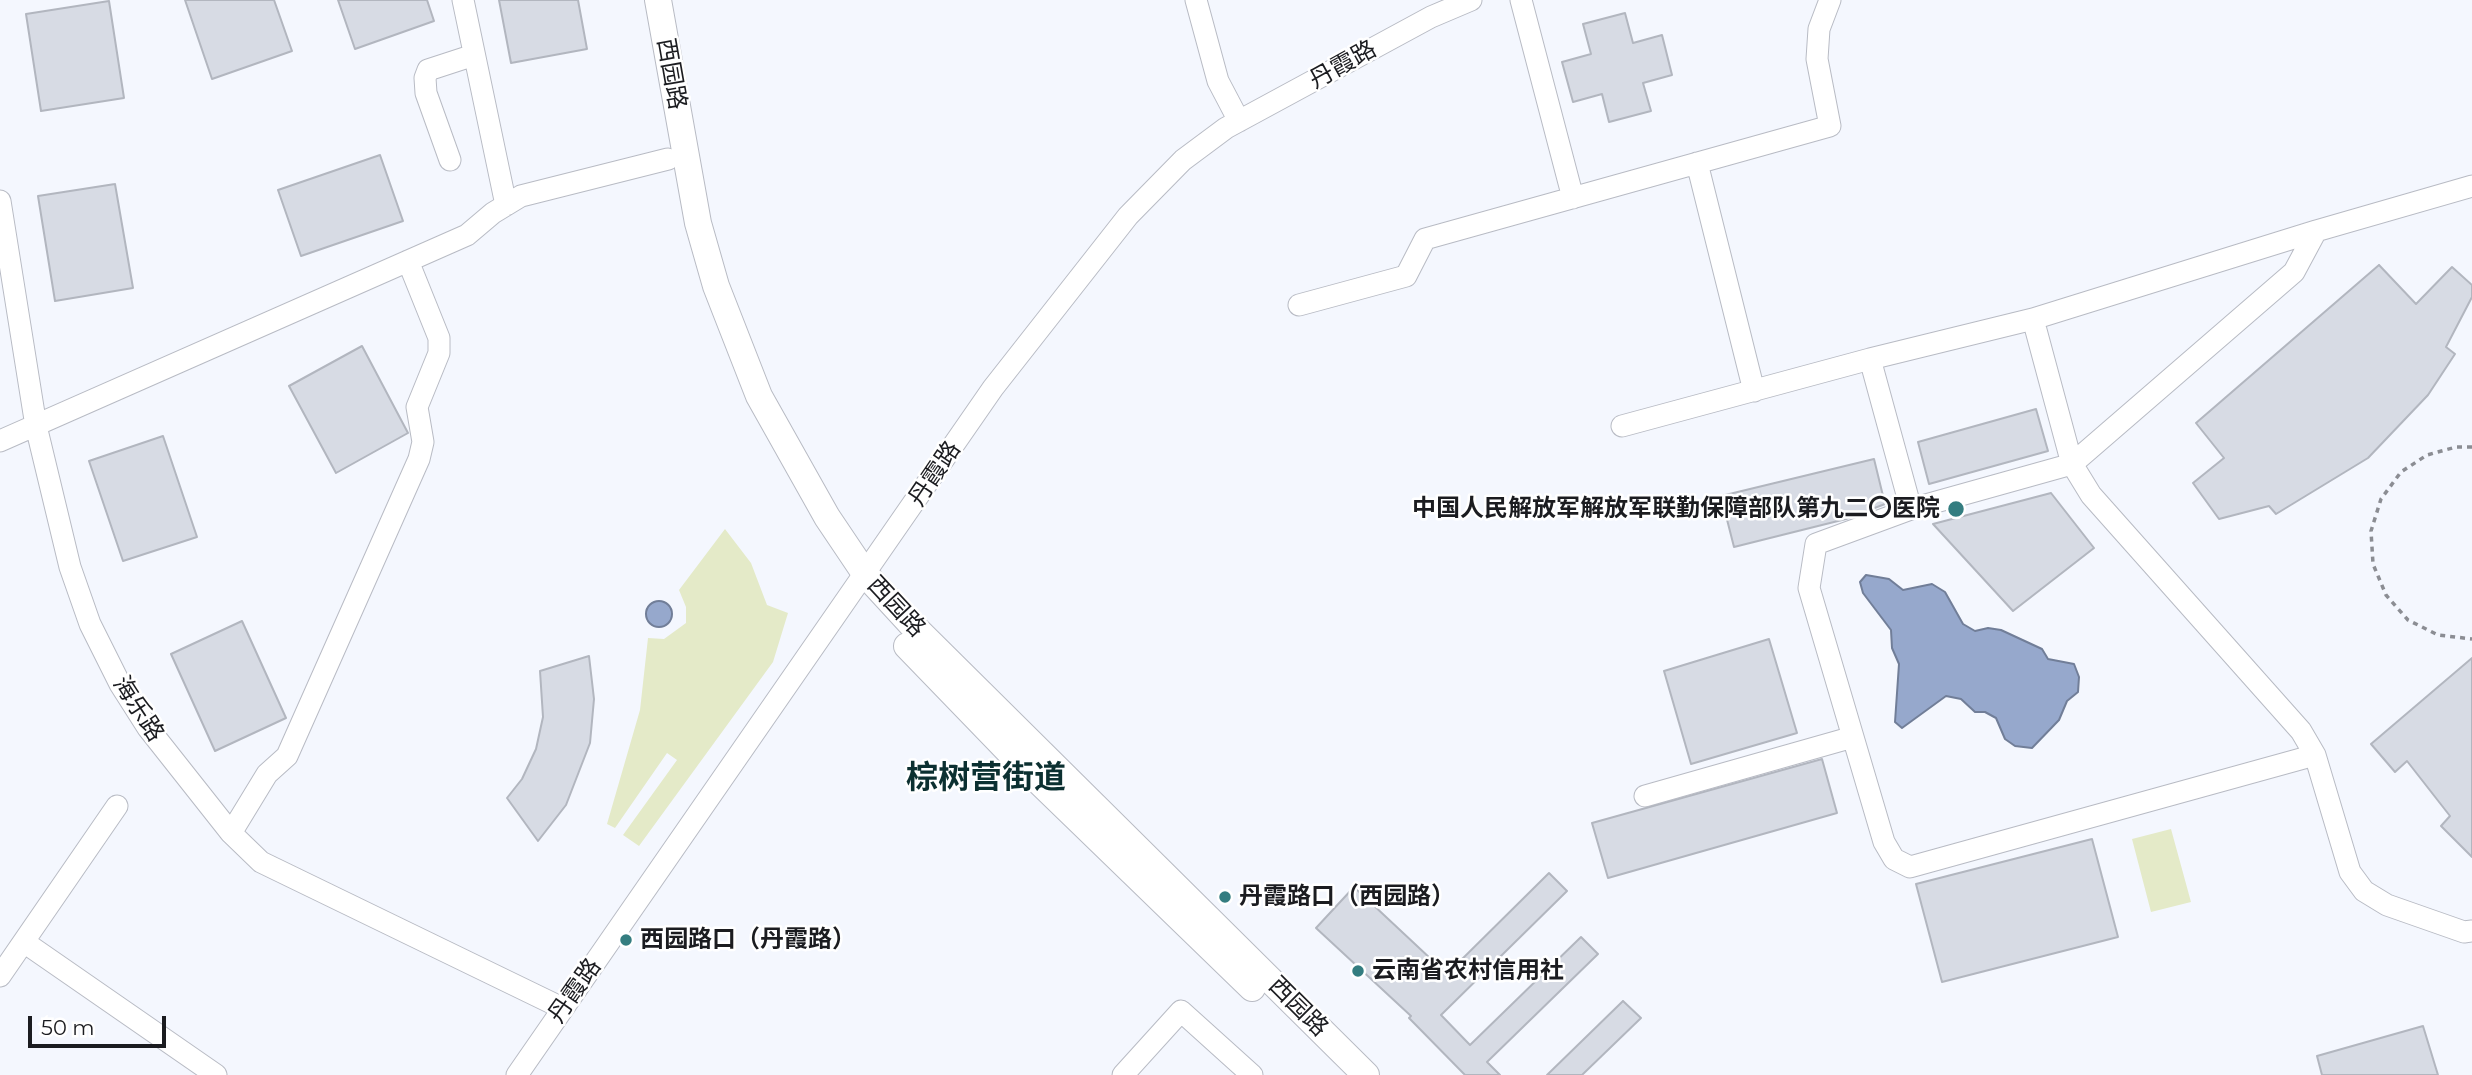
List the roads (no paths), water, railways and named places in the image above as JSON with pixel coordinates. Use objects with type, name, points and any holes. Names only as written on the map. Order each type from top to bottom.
[{"type":"main road","name":"西园路","points":[[640,0],[680,228],[699,292],[742,404],[811,526],[1024,768],[1340,1075]]},
{"type":"main road","name":"西园路","points":[[658,0],[698,223],[737,345],[759,396],[861,583],[1044,758],[1366,1075]]},
{"type":"street","points":[[463,0],[506,205]]},
{"type":"street","points":[[1196,0],[1218,81],[1239,121]]},
{"type":"street","name":"丹霞路","points":[[517,1075],[861,583],[993,388],[1128,216],[1183,160],[1239,121],[1431,17],[1471,0]]},
{"type":"street","points":[[1521,0],[1573,198]]},
{"type":"street","points":[[1299,305],[1406,276],[1425,239],[1830,125],[1817,59],[1819,29],[1830,0]]},
{"type":"street","points":[[450,160],[426,93],[425,78],[428,70],[474,54]]},
{"type":"street","points":[[0,441],[467,235],[521,196],[668,159]]},
{"type":"street","points":[[1697,163],[1754,391]]},
{"type":"street","points":[[1622,426],[2033,318],[2472,186]]},
{"type":"street","name":"海乐路","points":[[0,201],[36,426],[71,567],[90,624],[120,684],[148,728],[231,833],[261,862],[562,1008]]},
{"type":"street","points":[[2315,755],[1910,867],[1894,859],[1884,842],[1809,588],[1816,544],[1911,509],[2072,464],[2294,272],[2316,231]]},
{"type":"street","points":[[231,833],[267,774],[287,756],[424,442],[417,408],[439,354],[439,338],[408,261]]},
{"type":"street","points":[[2033,318],[2072,464],[2091,495],[2301,731],[2315,755],[2350,872],[2364,891],[2387,905],[2464,932],[2472,931]]},
{"type":"street","points":[[1870,359],[1911,509]]},
{"type":"street","points":[[1644,796],[1853,737]]},
{"type":"street","points":[[0,976],[117,807]]},
{"type":"street","points":[[23,942],[216,1075]]},
{"type":"street","points":[[1123,1075],[1181,1011],[1252,1075]]},
{"type":"water","points":[[1866,575],[1889,579],[1903,590],[1932,584],[1945,592],[1963,624],[1975,631],[1988,628],[2001,630],[2042,649],[2048,659],[2074,664],[2079,677],[2078,692],[2067,701],[2059,720],[2032,748],[2015,746],[2005,739],[1996,718],[1985,712],[1975,712],[1961,699],[1946,696],[1902,728],[1895,722],[1899,664],[1892,648],[1891,630],[1863,593],[1860,582]]},
{"type":"water","points":[[659,601],[668,605],[672,614],[668,623],[659,627],[650,623],[646,614],[650,605]]},
{"type":"place","name":"中国人民解放军解放军联勤保障部队第九二〇医院","points":[[1956,509]]},
{"type":"place","name":"丹霞路口（西园路）","points":[[1225,897]]},
{"type":"place","name":"西园路口（丹霞路）","points":[[626,940]]},
{"type":"place","name":"云南省农村信用社","points":[[1358,971]]},
{"type":"district","name":"棕树营街道","points":[[986,779]]}]
